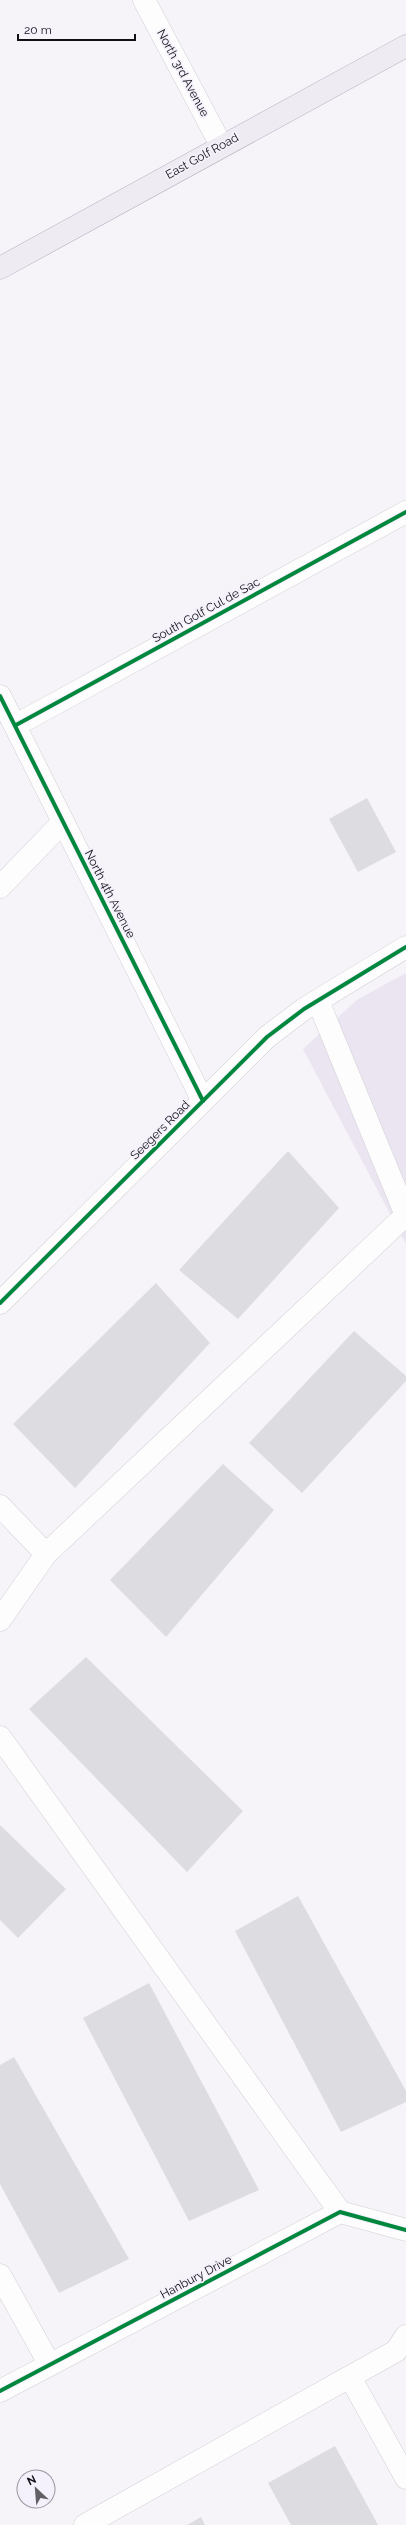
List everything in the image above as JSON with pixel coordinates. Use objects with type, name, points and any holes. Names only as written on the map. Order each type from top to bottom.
[{"type":"main road","name":"East Golf Road","points":[[0,268],[221,145],[406,46]]},
{"type":"street","name":"North 3rd Avenue","points":[[144,0],[221,145]]},
{"type":"street","name":"South Golf Cul de Sac","points":[[16,725],[406,512]]},
{"type":"street","name":"North 4th Avenue","points":[[0,696],[16,725],[203,1101]]},
{"type":"street","points":[[0,887],[63,822]]},
{"type":"street","name":"Seegers Road","points":[[0,1303],[267,1036],[318,1001],[406,947]]},
{"type":"street","points":[[0,1620],[46,1554],[406,1215],[318,1001]]},
{"type":"street","points":[[0,1506],[46,1554]]},
{"type":"street","points":[[0,1737],[340,2212],[406,2230]]},
{"type":"street","name":"Hanbury Drive","points":[[0,2391],[340,2212]]},
{"type":"street","points":[[0,2275],[50,2365]]},
{"type":"street","points":[[85,2525],[396,2351],[406,2336]]},
{"type":"street","points":[[350,2377],[406,2478]]},
{"type":"shaded area","points":[[406,973],[406,1244],[303,1049],[358,999]]},
{"type":"building","points":[[367,798],[396,852],[358,872],[329,819]]},
{"type":"building","points":[[288,1151],[339,1208],[238,1319],[179,1270]]},
{"type":"building","points":[[156,1283],[210,1343],[75,1488],[13,1424]]},
{"type":"building","points":[[354,1331],[406,1376],[406,1381],[302,1493],[249,1443]]},
{"type":"building","points":[[223,1464],[274,1510],[166,1637],[110,1580]]},
{"type":"building","points":[[86,1657],[243,1811],[187,1872],[29,1709]]},
{"type":"building","points":[[0,1825],[66,1889],[18,1938],[0,1920]]},
{"type":"building","points":[[298,1896],[406,2091],[406,2102],[341,2132],[235,1931]]},
{"type":"building","points":[[149,1983],[259,2190],[189,2221],[83,2018]]},
{"type":"building","points":[[14,2057],[129,2259],[59,2293],[0,2184],[0,2065]]},
{"type":"building","points":[[335,2446],[378,2525],[291,2525],[268,2483]]},
{"type":"building","points":[[201,2517],[205,2525],[187,2525]]},
{"type":"cycle path","points":[[16,725],[406,512]]},
{"type":"cycle path","points":[[0,696],[203,1101]]},
{"type":"cycle path","points":[[0,1303],[267,1037],[304,1009],[406,947]]},
{"type":"cycle path","points":[[0,2391],[340,2212],[406,2230]]}]
